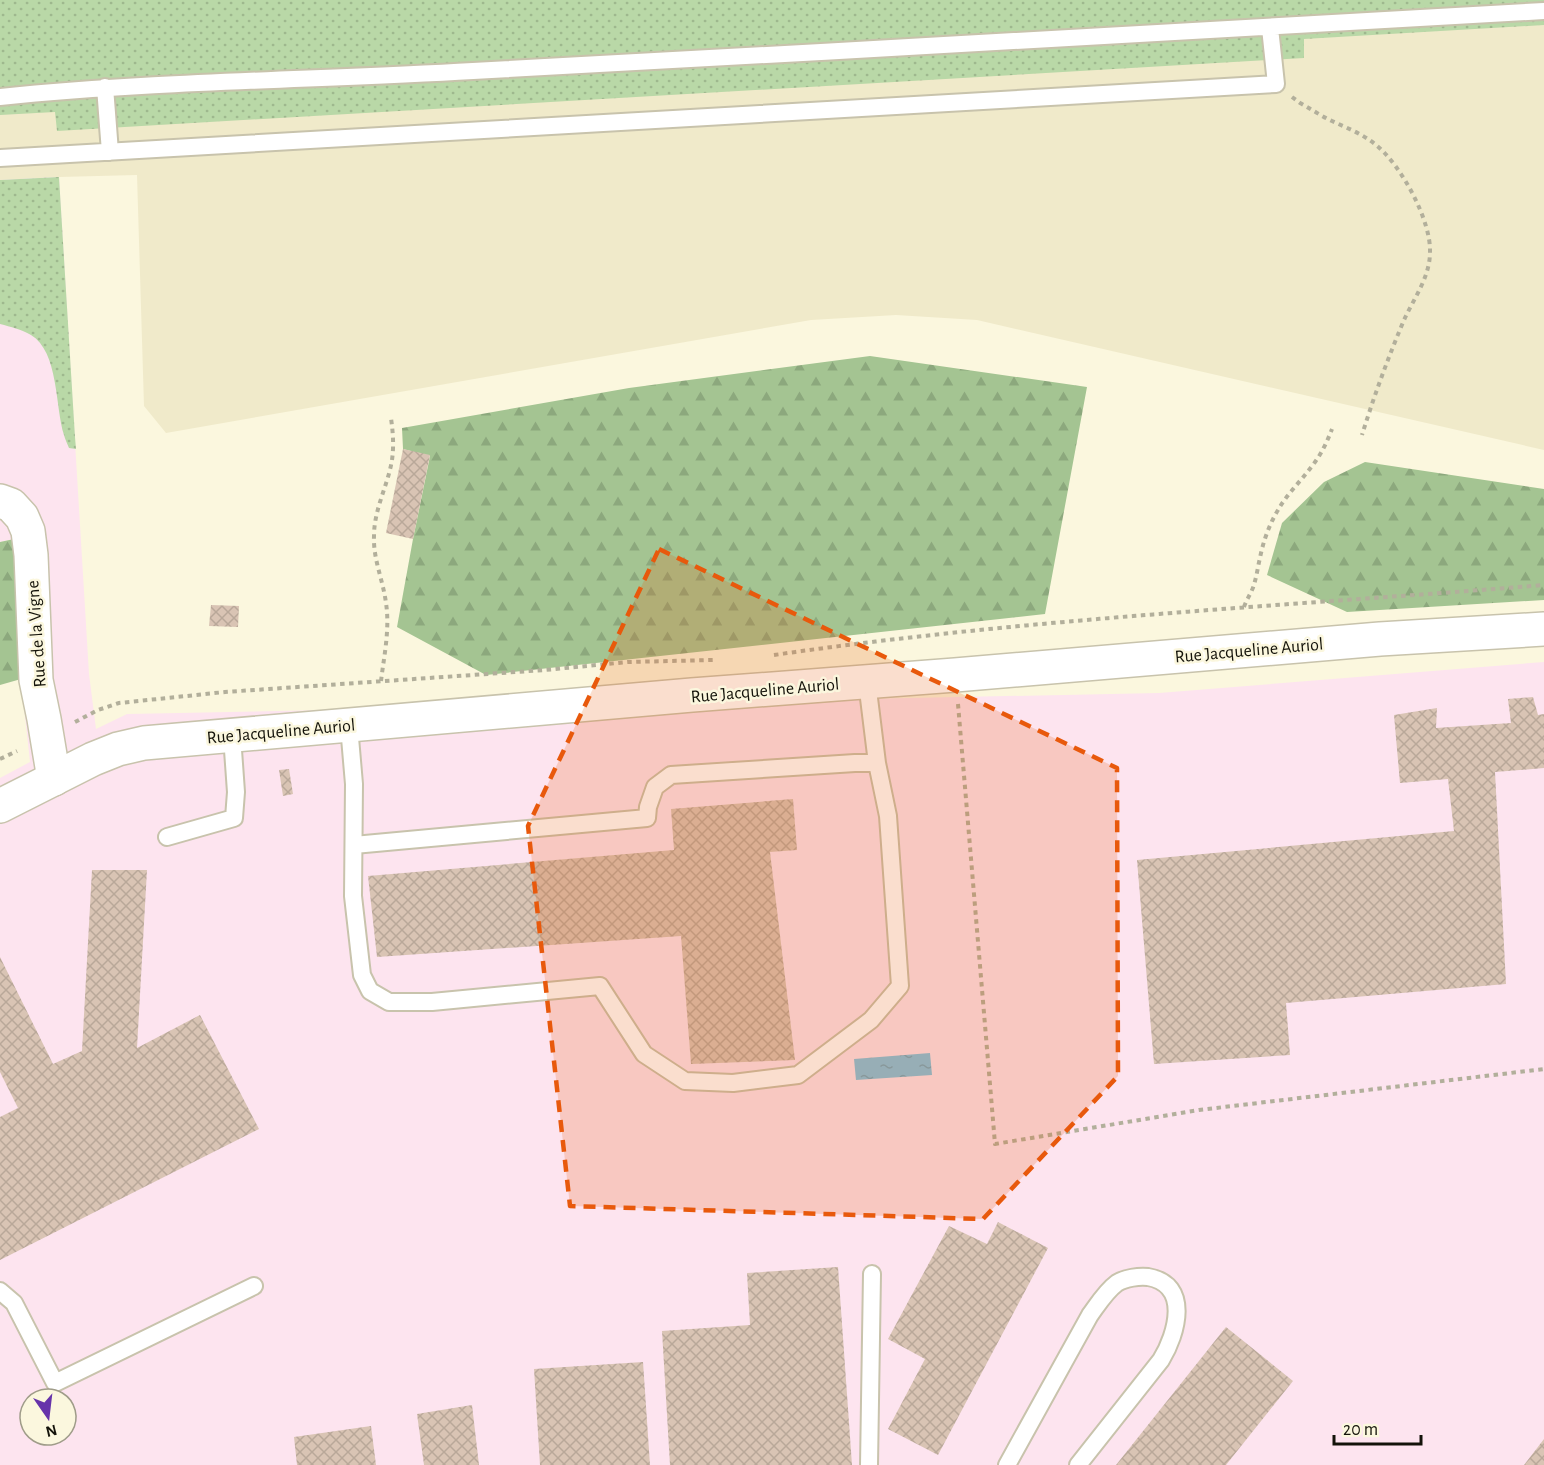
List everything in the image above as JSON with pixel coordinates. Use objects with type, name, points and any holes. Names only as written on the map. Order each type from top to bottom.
[{"type":"street","name":"Rue de la Vigne","points":[[0,501],[11,505],[22,517],[28,531],[36,680],[54,779]]},
{"type":"street","name":"Rue Jacqueline Auriol","points":[[0,806],[93,759],[118,749],[144,743],[680,696],[1380,639],[1544,629]]},
{"type":"lane","points":[[0,97],[105,87],[426,74],[1544,11]]},
{"type":"lane","points":[[0,158],[1276,84],[1270,28]]},
{"type":"lane","points":[[105,87],[110,152]]},
{"type":"lane","points":[[349,726],[354,784],[353,896],[362,975],[370,991],[389,1002],[432,1002],[600,986],[644,1054],[685,1080],[733,1083],[798,1075],[871,1020],[900,986],[888,816],[877,763],[867,682]]},
{"type":"lane","points":[[167,837],[234,818],[236,792],[232,735]]},
{"type":"lane","points":[[354,845],[647,818],[648,807],[656,787],[671,775],[877,763]]},
{"type":"lane","points":[[869,1465],[873,1274]]},
{"type":"lane","points":[[1007,1465],[1090,1315],[1102,1299],[1118,1283],[1141,1276],[1160,1279],[1171,1289],[1178,1304],[1170,1346],[1078,1465]]},
{"type":"lane","points":[[0,1291],[14,1303],[55,1383],[254,1286]]},
{"type":"path","points":[[1276,84],[1300,104],[1358,133],[1377,146],[1408,184],[1426,228],[1430,252],[1427,272],[1376,391],[1362,435]]},
{"type":"path","points":[[381,681],[388,622],[374,551],[374,534],[376,518],[392,461],[391,418]]},
{"type":"path","points":[[1244,607],[1254,585],[1267,533],[1278,510],[1291,490],[1313,466],[1327,443],[1332,429]]},
{"type":"path","points":[[766,656],[834,646],[1021,626],[1544,585]]},
{"type":"path","points":[[0,759],[99,710],[120,703],[225,692],[545,670],[628,662],[719,659]]},
{"type":"path","points":[[955,675],[995,1144],[1198,1110],[1544,1069]]},
{"type":"highlighted area","points":[[659,549],[1117,768],[1118,1076],[983,1219],[570,1206],[528,826]]},
{"type":"shaded area","points":[[0,0],[1544,0],[1544,450],[977,320],[896,315],[811,320],[166,433],[144,406],[137,175],[0,180]]},
{"type":"shaded area","points":[[59,177],[89,674],[96,729],[127,714],[1159,693],[1544,662],[1544,1465],[0,1465],[0,778],[30,762],[21,679],[14,539],[0,542],[0,180]]},
{"type":"green space","points":[[0,0],[1544,0],[1544,25],[1304,39],[1304,58],[57,131],[55,112],[0,115]]},
{"type":"green space","points":[[59,177],[76,449],[69,448],[64,437],[55,381],[47,354],[31,335],[0,324],[0,180]]},
{"type":"green space","points":[[870,356],[1087,387],[1045,614],[486,675],[397,627],[430,456],[403,449],[402,428],[629,388]]},
{"type":"green space","points":[[1365,462],[1544,489],[1544,600],[1347,612],[1267,575],[1282,523],[1324,482]]},
{"type":"green space","points":[[14,539],[21,679],[0,685],[0,542]]},
{"type":"water","points":[[930,1053],[932,1075],[856,1080],[854,1059]]},
{"type":"building","points":[[403,449],[430,455],[413,539],[386,533]]},
{"type":"building","points":[[211,605],[239,606],[238,627],[209,626]]},
{"type":"building","points":[[1533,697],[1538,715],[1544,714],[1544,768],[1495,772],[1506,984],[1286,1003],[1290,1055],[1154,1064],[1137,860],[1454,831],[1448,779],[1400,783],[1394,715],[1437,708],[1436,728],[1511,723],[1508,699]]},
{"type":"building","points":[[289,769],[293,794],[283,796],[279,770]]},
{"type":"building","points":[[793,799],[797,850],[770,852],[795,1060],[691,1064],[681,936],[377,957],[368,876],[674,850],[671,809]]},
{"type":"building","points":[[92,870],[147,870],[137,1048],[200,1015],[259,1129],[0,1260],[0,1117],[18,1108],[0,1072],[0,957],[53,1064],[82,1051]]},
{"type":"building","points":[[998,1222],[1048,1248],[938,1455],[888,1429],[925,1359],[888,1339],[949,1226],[987,1244]]},
{"type":"building","points":[[838,1267],[852,1465],[670,1465],[662,1331],[750,1325],[747,1273]]},
{"type":"building","points":[[1226,1327],[1293,1381],[1226,1465],[1116,1465]]},
{"type":"building","points":[[643,1362],[650,1465],[540,1465],[534,1369]]},
{"type":"building","points":[[472,1405],[479,1465],[424,1465],[417,1414]]},
{"type":"building","points":[[371,1426],[376,1465],[297,1465],[294,1437]]},
{"type":"building","points":[[1544,1439],[1544,1465],[1524,1465]]}]
